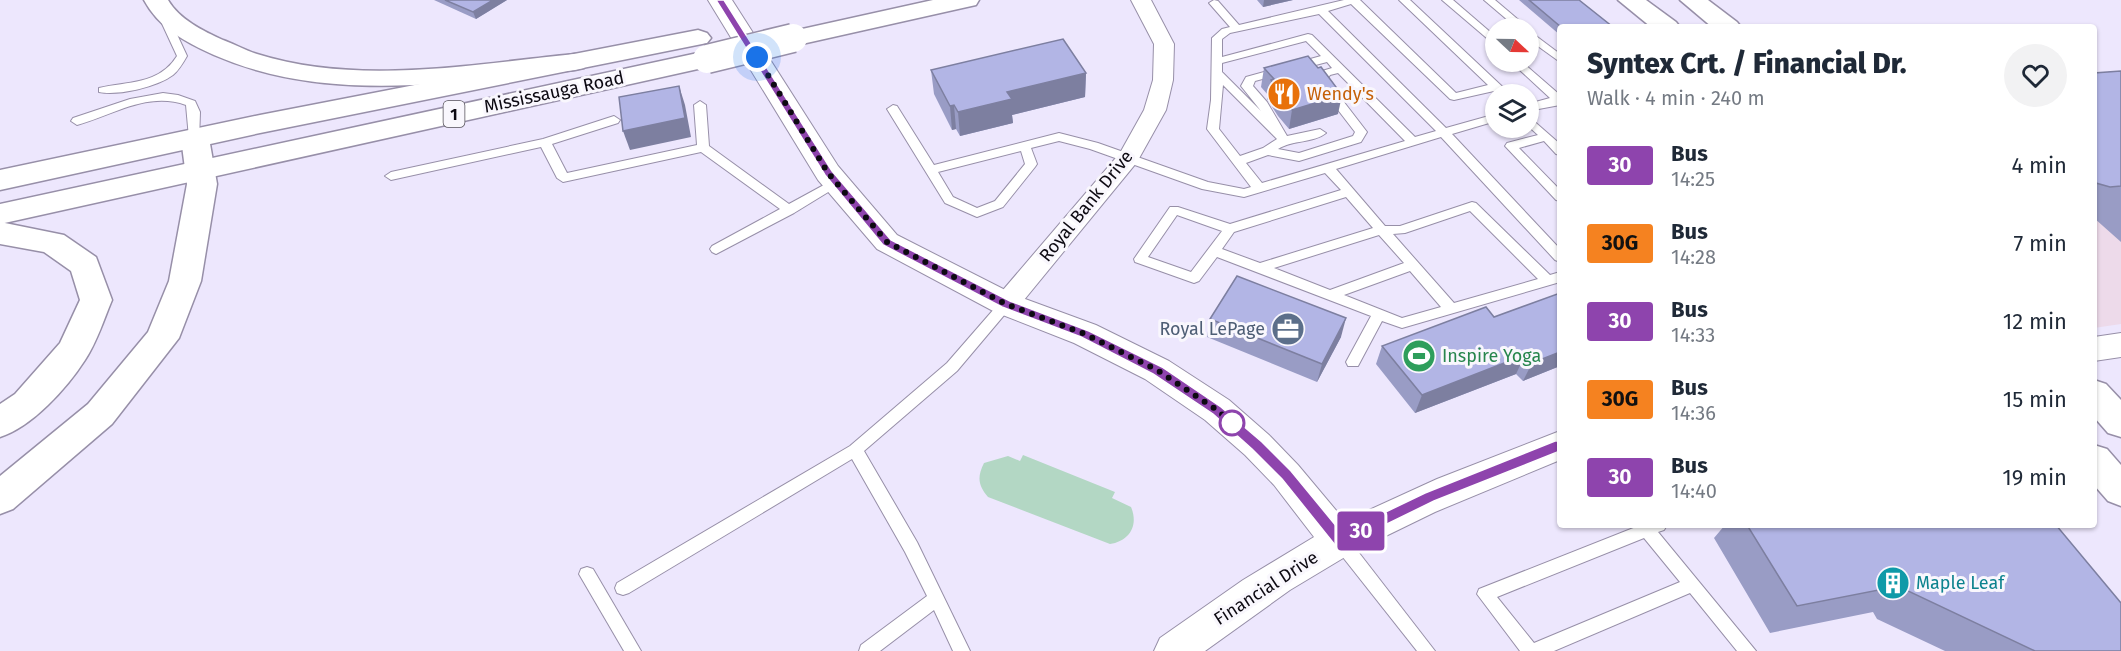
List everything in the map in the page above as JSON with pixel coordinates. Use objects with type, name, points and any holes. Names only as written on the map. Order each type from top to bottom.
[{"type":"main road","name":"Mississauga Road","points":[[787,29],[872,0]]},
{"type":"main road","name":"Mississauga Road","points":[[0,180],[198,154],[787,29],[967,0]]},
{"type":"main road","points":[[1630,0],[1662,24]]},
{"type":"main road","points":[[1692,0],[1724,24]]},
{"type":"main road","points":[[157,2],[187,32],[227,54],[276,68],[328,76],[427,75],[575,62]]},
{"type":"main road","name":"Mississauga Road","points":[[0,214],[198,154],[575,62],[704,48]]},
{"type":"main road","points":[[0,498],[100,414],[162,338],[185,281],[202,184],[198,154]]},
{"type":"main road","points":[[0,233],[53,243],[85,265],[96,300],[73,351],[27,404],[0,423]]},
{"type":"main road","points":[[2097,397],[2121,423]]},
{"type":"main road","points":[[2097,462],[2121,490]]},
{"type":"street","points":[[720,0],[828,173],[887,242],[1006,304],[1085,334],[1157,370],[1217,410],[1286,475],[1340,541]]},
{"type":"street","name":"Royal Bank Drive","points":[[1006,304],[1129,158],[1155,110],[1163,80],[1164,44],[1141,0]]},
{"type":"street","points":[[2097,349],[2121,345]]},
{"type":"street","name":"Financial Drive","points":[[1174,651],[1232,609],[1340,541],[1430,497],[1557,446]]},
{"type":"lane","points":[[1259,188],[1213,129],[1219,61],[1217,38],[1227,31],[1321,10],[1353,0],[1454,97],[1485,93]]},
{"type":"lane","points":[[1404,0],[1493,84]]},
{"type":"lane","points":[[1447,0],[1485,33]]},
{"type":"lane","points":[[1489,0],[1511,18]]},
{"type":"lane","points":[[103,90],[143,84],[157,79],[179,64],[182,56],[179,46],[157,2]]},
{"type":"lane","points":[[1214,3],[1237,29]]},
{"type":"lane","points":[[1321,10],[1443,132],[1557,254]]},
{"type":"lane","points":[[1219,61],[1308,37],[1412,141]]},
{"type":"lane","points":[[1539,42],[1557,57]]},
{"type":"lane","points":[[1284,140],[1263,104],[1247,86],[1250,79],[1328,57]]},
{"type":"lane","points":[[1267,151],[1299,157],[1356,139],[1361,132],[1321,80],[1326,73],[1340,69]]},
{"type":"lane","points":[[1527,72],[1557,98]]},
{"type":"lane","points":[[1218,74],[1284,140]]},
{"type":"lane","points":[[78,121],[152,98],[176,98],[191,103],[198,154]]},
{"type":"lane","points":[[1539,105],[1557,101]]},
{"type":"lane","points":[[700,105],[703,148]]},
{"type":"lane","points":[[893,109],[949,200],[977,213],[999,204],[1031,164],[1025,146]]},
{"type":"lane","points":[[390,176],[545,142],[614,120]]},
{"type":"lane","points":[[930,170],[1059,137],[1129,158],[1206,186],[1244,193],[1485,120]]},
{"type":"lane","points":[[1539,130],[1557,148]]},
{"type":"lane","points":[[1238,161],[1267,151],[1284,140],[1320,133]]},
{"type":"lane","points":[[1546,137],[1511,146],[1557,194]]},
{"type":"lane","points":[[545,142],[563,178],[703,148],[790,210]]},
{"type":"lane","points":[[1327,167],[1450,309]]},
{"type":"lane","points":[[716,249],[837,183]]},
{"type":"lane","points":[[1230,229],[1194,278],[1140,259],[1174,210],[1230,229],[1349,192]]},
{"type":"lane","points":[[1260,268],[1382,230],[1401,230],[1472,206],[1554,279]]},
{"type":"lane","points":[[1215,251],[1402,323],[1554,279]]},
{"type":"lane","points":[[1330,295],[1412,265]]},
{"type":"lane","points":[[623,588],[855,450],[952,367],[1006,304]]},
{"type":"lane","points":[[1353,362],[1379,314]]},
{"type":"lane","points":[[855,450],[911,547],[962,651]]},
{"type":"lane","points":[[1650,528],[1485,594],[1533,651],[1693,584]]},
{"type":"lane","points":[[1654,528],[1693,584],[1748,651]]},
{"type":"lane","points":[[1340,541],[1427,651]]},
{"type":"lane","points":[[587,574],[633,651]]},
{"type":"lane","points":[[867,651],[936,599]]},
{"type":"shaded area","points":[[2121,72],[2121,324],[2097,328],[2097,75]]},
{"type":"green space","points":[[1023,455],[1115,492],[1112,498],[1131,507],[1134,520],[1131,532],[1122,540],[1110,544],[988,497],[980,481],[984,463],[1008,456],[1020,461]]},
{"type":"building","points":[[445,0],[493,0],[473,12]]},
{"type":"building","points":[[1529,0],[1579,0],[1609,24],[1557,24]]},
{"type":"building","points":[[1063,39],[1086,73],[1007,92],[1012,99],[958,112],[954,105],[950,106],[931,70]]},
{"type":"building","points":[[1308,56],[1318,68],[1321,67],[1342,95],[1292,110],[1271,80],[1274,79],[1264,68]]},
{"type":"building","points":[[2121,71],[2121,186],[2110,187],[2097,183],[2097,73]]},
{"type":"building","points":[[679,86],[685,118],[623,131],[619,97]]},
{"type":"building","points":[[1237,276],[1346,318],[1322,364],[1210,319]]},
{"type":"building","points":[[1557,294],[1557,353],[1532,363],[1525,355],[1422,395],[1382,346],[1486,307],[1494,317]]},
{"type":"building","name":"Maple Leaf","points":[[1749,528],[2058,528],[2121,603],[2121,651],[2035,651],[1908,591],[1904,585],[1797,606]]},
{"type":"bus line","name":"30","points":[[720,0],[781,94],[828,173],[887,242],[1006,304],[1085,334],[1157,370],[1217,410],[1257,445],[1313,506],[1340,541],[1430,497],[1557,446]]},
{"type":"place","name":"Wendy's","points":[[1284,94]]},
{"type":"place","name":"Royal LePage","points":[[1288,329]]},
{"type":"place","name":"Inspire Yoga","points":[[1419,356]]},
{"type":"place","name":"Maple Leaf","points":[[1893,583]]},
{"type":"route","points":[[757,57],[828,173],[887,242],[1006,304],[1085,334],[1157,370],[1217,410],[1232,423]]}]
